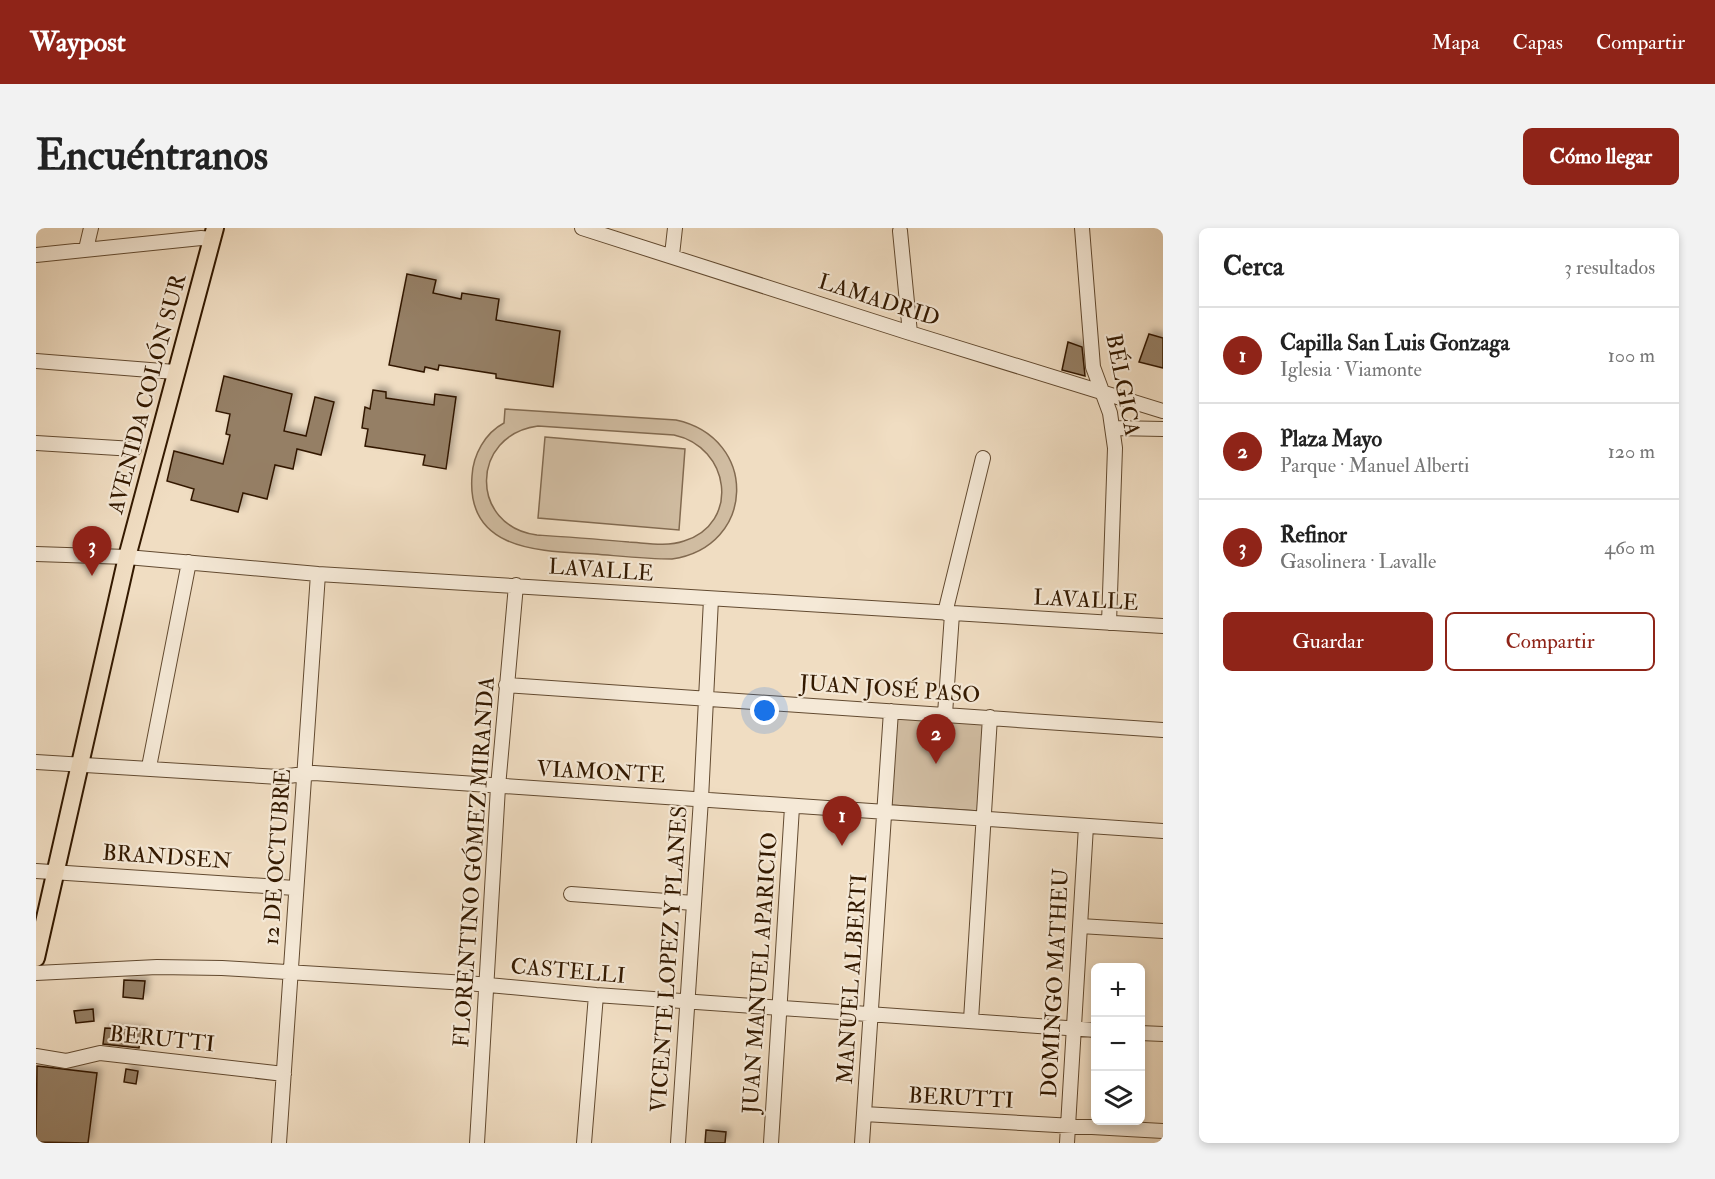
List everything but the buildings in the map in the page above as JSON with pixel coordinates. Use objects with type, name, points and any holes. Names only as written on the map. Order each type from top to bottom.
[{"type":"main road","name":"AVENIDA COLÓN SUR","points":[[36,958],[127,556],[214,234]]},
{"type":"street","points":[[86,249],[90,228]]},
{"type":"street","name":"LAMADRID","points":[[582,228],[1163,411]]},
{"type":"street","points":[[672,255],[675,228]]},
{"type":"street","name":"BÉLGICA","points":[[1082,228],[1093,367],[1113,428],[1109,623]]},
{"type":"street","points":[[900,231],[910,333]]},
{"type":"street","points":[[36,255],[201,238],[214,234]]},
{"type":"street","points":[[36,361],[175,372]]},
{"type":"street","points":[[1113,428],[1163,429]]},
{"type":"street","points":[[36,443],[134,449]]},
{"type":"street","points":[[945,714],[948,614],[983,458]]},
{"type":"street","name":"LAVALLE","points":[[36,554],[127,556],[318,574],[1163,626]]},
{"type":"street","points":[[148,767],[189,562]]},
{"type":"street","name":"12 DE OCTUBRE","points":[[279,1143],[318,574]]},
{"type":"street","name":"FLORENTINO GÓMEZ MIRANDA","points":[[477,1143],[498,787],[516,585]]},
{"type":"street","name":"VICENTE LOPEZ Y PLANES","points":[[678,1143],[701,799],[711,598]]},
{"type":"street","name":"JUAN JOSÉ PASO","points":[[506,685],[1163,730]]},
{"type":"street","name":"MANUEL ALBERTI","points":[[862,1143],[891,711]]},
{"type":"street","points":[[971,1020],[990,717]]},
{"type":"street","name":"VIAMONTE","points":[[36,762],[148,767],[279,777],[314,773],[1163,831]]},
{"type":"street","name":"JUAN MANUEL APARICIO","points":[[771,1143],[792,807]]},
{"type":"street","name":"DOMINGO MATHEU","points":[[1067,1143],[1086,826]]},
{"type":"street","name":"BRANDSEN","points":[[36,871],[56,870],[295,888]]},
{"type":"street","points":[[571,894],[694,903]]},
{"type":"street","points":[[1080,926],[1163,931]]},
{"type":"street","name":"CASTELLI","points":[[36,973],[157,967],[290,972],[1091,1030]]},
{"type":"street","points":[[584,1143],[596,994]]},
{"type":"street","points":[[1145,1033],[1163,1034]]},
{"type":"street","name":"BERUTTI","points":[[36,1056],[66,1061],[100,1053],[284,1074]]},
{"type":"street","name":"BERUTTI","points":[[864,1114],[1163,1131]]},
{"type":"shaded area","points":[[505,409],[676,420],[703,431],[722,448],[733,469],[737,492],[732,514],[720,535],[700,550],[672,559],[552,551],[511,542],[494,533],[481,520],[473,501],[472,476],[475,460],[481,445],[497,427],[504,423]],"holes":[[[538,426],[674,435],[693,442],[707,454],[717,469],[721,486],[721,503],[714,519],[702,532],[684,541],[656,544],[537,535],[515,528],[499,515],[490,499],[486,480],[490,462],[500,446],[516,433]]]},
{"type":"shaded area","points":[[545,437],[685,449],[679,530],[538,518]]},
{"type":"shaded area","points":[[895,716],[984,723],[978,811],[889,805]]},
{"type":"place","name":"Refinor","points":[[92,576]]},
{"type":"place","name":"Plaza Mayo","points":[[936,764]]},
{"type":"place","name":"Capilla San Luis Gonzaga","points":[[842,846]]}]
